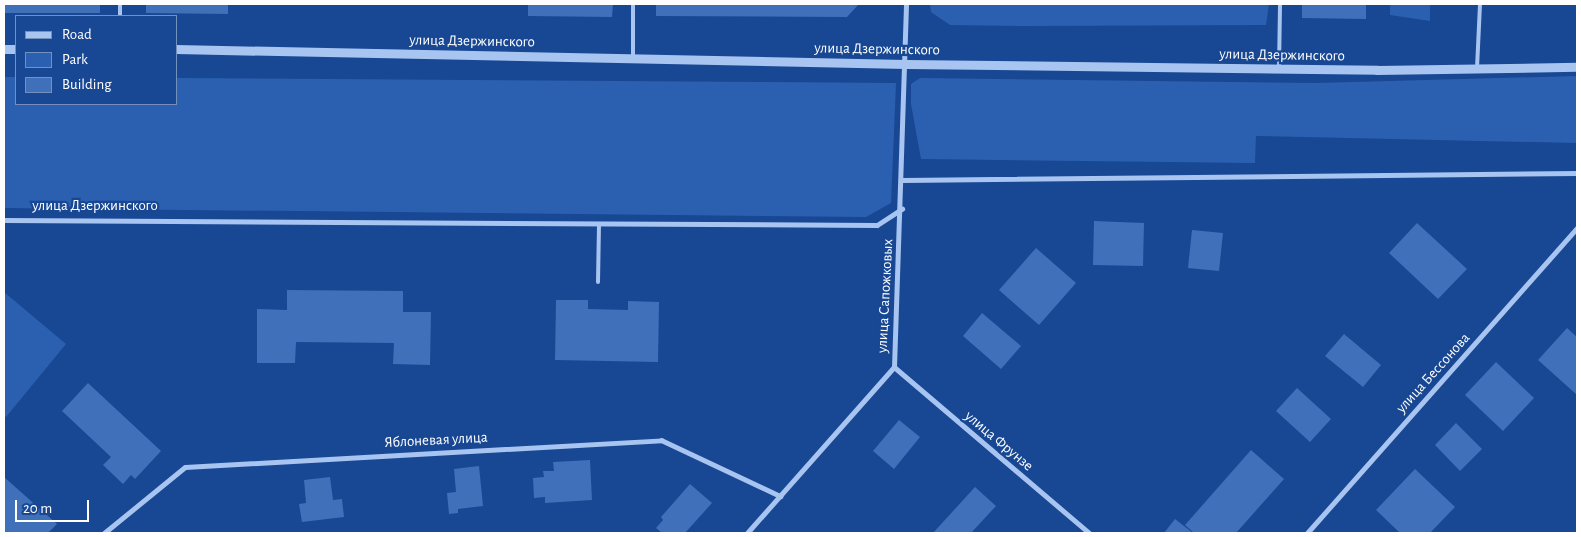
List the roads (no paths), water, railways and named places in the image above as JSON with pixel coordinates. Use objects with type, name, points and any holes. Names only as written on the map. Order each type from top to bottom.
[{"type":"street","name":"улица Сапожковых","points":[[747,533],[894,367],[902,209],[906,4]]},
{"type":"street","name":"улица Дзержинского","points":[[178,49],[906,64],[1279,68],[1577,67]]},
{"type":"street","points":[[902,180],[1577,173]]},
{"type":"street","name":"улица Дзержинского","points":[[4,220],[599,225],[877,225],[902,209]]},
{"type":"street","name":"улица Бессонова","points":[[1307,533],[1577,228]]},
{"type":"street","name":"улица Фрунзе","points":[[894,367],[1089,533]]},
{"type":"street","name":"Яблоневая улица","points":[[104,533],[185,467],[652,440],[661,440],[780,496]]},
{"type":"lane","points":[[633,4],[633,57]]},
{"type":"lane","points":[[1279,68],[1280,4]]},
{"type":"lane","points":[[1477,68],[1480,4]]},
{"type":"lane","points":[[598,282],[599,225]]}]
